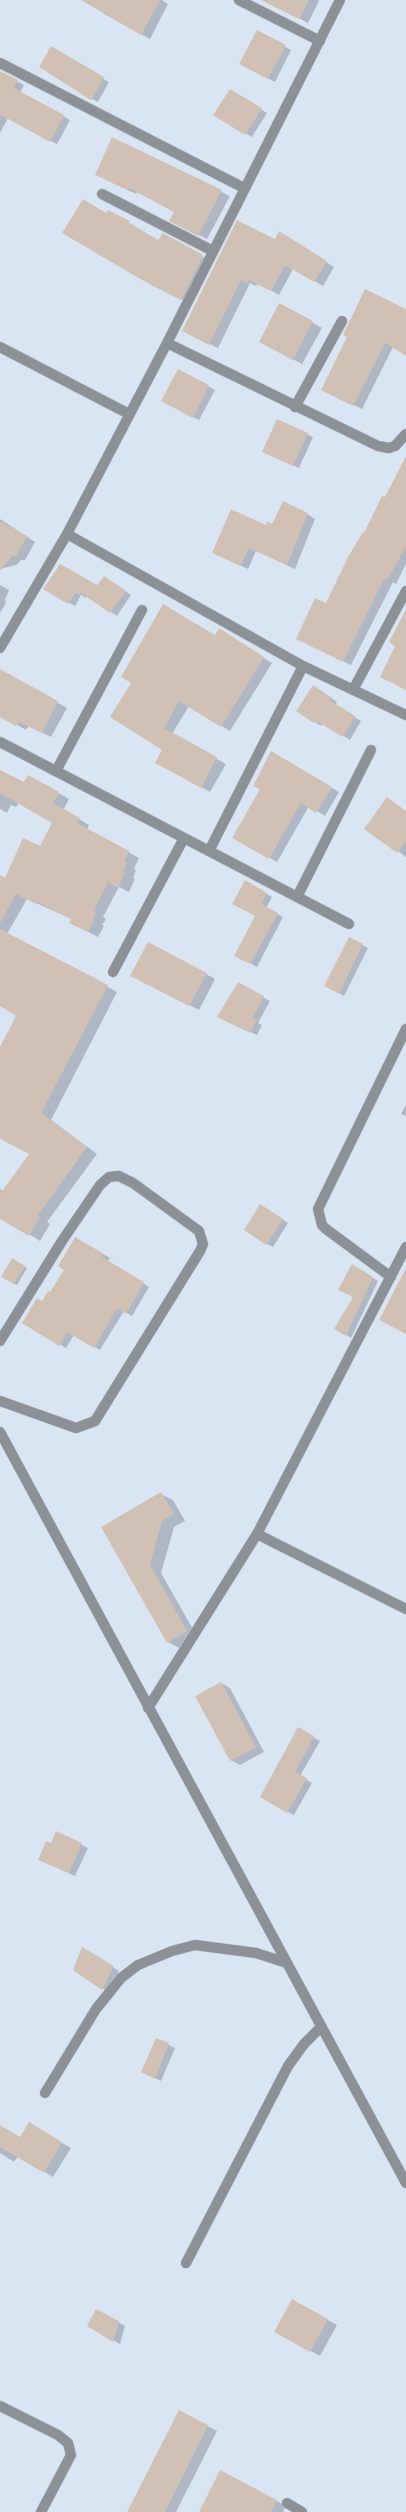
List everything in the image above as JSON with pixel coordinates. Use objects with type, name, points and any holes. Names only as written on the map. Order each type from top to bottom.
[{"type":"street","points":[[239,0],[320,41]]},
{"type":"street","points":[[0,648],[66,534],[167,343],[340,0]]},
{"type":"street","points":[[0,63],[244,188]]},
{"type":"street","points":[[102,194],[213,250]]},
{"type":"street","points":[[295,407],[342,320]]},
{"type":"street","points":[[167,343],[378,446],[389,448],[395,446],[406,434]]},
{"type":"street","points":[[0,347],[129,414]]},
{"type":"street","points":[[66,534],[303,666],[406,715]]},
{"type":"street","points":[[353,690],[406,591]]},
{"type":"street","points":[[56,771],[142,610]]},
{"type":"street","points":[[209,851],[303,666]]},
{"type":"street","points":[[0,742],[349,924]]},
{"type":"street","points":[[297,897],[371,750]]},
{"type":"street","points":[[113,972],[184,838]]},
{"type":"street","points":[[391,1277],[326,1229],[322,1225],[318,1208],[406,1030]]},
{"type":"street","points":[[0,1341],[68,1233],[100,1185],[109,1176],[119,1176],[133,1182],[199,1231],[203,1244],[200,1251],[95,1421],[76,1428],[0,1401]]},
{"type":"street","points":[[148,1708],[257,1534],[391,1277],[403,1261],[406,1247]]},
{"type":"street","points":[[0,1432],[406,2182]]},
{"type":"street","points":[[257,1534],[406,1609]]},
{"type":"street","points":[[45,2093],[96,2009],[121,1978],[138,1965],[172,1950],[195,1945],[256,1953],[286,1963]]},
{"type":"street","points":[[186,2263],[288,2066],[304,2044],[321,2027]]},
{"type":"street","points":[[0,2406],[58,2435],[68,2443],[70,2455],[41,2512]]},
{"type":"street","points":[[287,2503],[302,2512]]},
{"type":"building","points":[[81,0],[160,0],[141,35]]},
{"type":"building","points":[[261,0],[309,0],[299,19]]},
{"type":"building","points":[[257,30],[286,45],[268,79],[239,64]]},
{"type":"building","points":[[51,46],[104,77],[91,100],[39,67]]},
{"type":"building","points":[[0,71],[18,80],[14,88],[64,115],[50,142],[1,115],[0,117]]},
{"type":"building","points":[[230,89],[262,108],[245,135],[213,115]]},
{"type":"building","points":[[112,137],[222,190],[198,236],[169,221],[174,212],[129,188],[128,190],[95,175]]},
{"type":"building","points":[[83,199],[106,213],[108,210],[130,221],[129,223],[158,240],[163,233],[203,255],[181,300],[142,280],[62,233]]},
{"type":"building","points":[[237,220],[275,239],[279,231],[327,261],[314,282],[285,265],[271,291],[249,280],[247,283],[241,280],[209,345],[182,331]]},
{"type":"building","points":[[365,289],[406,309],[406,356],[385,343],[353,406],[321,390],[347,337],[343,335]]},
{"type":"building","points":[[279,303],[313,321],[293,360],[259,342]]},
{"type":"building","points":[[178,369],[209,385],[193,418],[161,401]]},
{"type":"building","points":[[277,419],[308,433],[293,466],[262,452]]},
{"type":"building","points":[[406,456],[406,547],[387,580],[384,579],[343,662],[296,639],[315,598],[326,603],[348,557],[364,533],[382,496],[385,497]]},
{"type":"building","points":[[283,501],[308,513],[287,565],[249,548],[240,566],[212,553],[231,509],[266,525],[267,521],[272,524]]},
{"type":"building","points":[[0,521],[27,536],[16,556],[12,556],[0,571]]},
{"type":"building","points":[[60,564],[97,585],[104,576],[126,591],[110,613],[81,593],[80,595],[75,593],[68,604],[43,589]]},
{"type":"building","points":[[163,604],[215,635],[219,628],[264,657],[221,727],[179,701],[164,728],[217,757],[201,788],[155,763],[162,750],[110,717],[131,683],[121,677]]},
{"type":"building","points":[[406,609],[406,690],[380,677],[395,646],[389,642]]},
{"type":"building","points":[[0,669],[58,701],[42,733],[19,722],[16,726],[0,717]]},
{"type":"building","points":[[313,685],[332,698],[330,700],[355,716],[343,737],[316,721],[314,723],[296,711]]},
{"type":"building","points":[[271,751],[332,787],[316,813],[301,803],[269,859],[232,838],[260,789],[253,786]]},
{"type":"building","points":[[0,770],[24,782],[28,775],[59,792],[53,803],[80,818],[77,823],[129,851],[124,862],[127,863],[123,871],[125,872],[118,888],[108,882],[94,910],[96,912],[88,932],[69,923],[71,919],[16,894],[0,923],[0,875],[5,878],[23,838],[40,846],[52,823],[0,793]]},
{"type":"building","points":[[387,797],[406,811],[406,841],[397,853],[364,829]]},
{"type":"building","points":[[245,880],[267,893],[261,904],[278,913],[250,964],[234,956],[255,916],[232,904]]},
{"type":"building","points":[[0,929],[108,985],[41,1113],[87,1147],[38,1215],[40,1217],[29,1236],[0,1219],[0,1194],[29,1154],[0,1139],[0,1047],[16,1016],[0,1006]]},
{"type":"building","points":[[349,937],[363,944],[339,994],[324,986]]},
{"type":"building","points":[[148,942],[207,973],[189,1006],[130,976]]},
{"type":"building","points":[[238,982],[264,996],[253,1018],[257,1020],[250,1033],[217,1017]]},
{"type":"building","points":[[260,1204],[283,1219],[266,1245],[244,1230]]},
{"type":"building","points":[[75,1237],[104,1254],[102,1257],[144,1282],[126,1314],[117,1308],[94,1348],[67,1332],[59,1346],[22,1323],[37,1298],[42,1301],[64,1270],[58,1266]]},
{"type":"building","points":[[12,1258],[25,1266],[14,1284],[1,1277]]},
{"type":"building","points":[[352,1264],[373,1277],[346,1336],[334,1329],[353,1297],[338,1290]]},
{"type":"building","points":[[406,1268],[406,1334],[379,1320]]},
{"type":"building","points":[[161,1492],[174,1514],[162,1521],[150,1565],[187,1631],[167,1643],[101,1527]]},
{"type":"building","points":[[221,1682],[256,1747],[230,1761],[195,1696]]},
{"type":"building","points":[[298,1727],[314,1736],[295,1772],[307,1778],[287,1813],[260,1797]]},
{"type":"building","points":[[56,1831],[82,1843],[69,1873],[38,1860],[46,1841],[51,1843]]},
{"type":"building","points":[[82,1947],[114,1966],[102,1990],[73,1970]]},
{"type":"building","points":[[156,2038],[169,2043],[155,2079],[141,2072]]},
{"type":"building","points":[[29,2122],[62,2142],[44,2173],[0,2147],[0,2125],[20,2137]]},
{"type":"building","points":[[292,2299],[328,2319],[310,2352],[274,2332]]},
{"type":"building","points":[[96,2309],[119,2321],[113,2342],[87,2326]]},
{"type":"building","points":[[179,2410],[208,2425],[165,2512],[127,2512]]},
{"type":"building","points":[[220,2470],[277,2500],[271,2512],[199,2512]]}]
